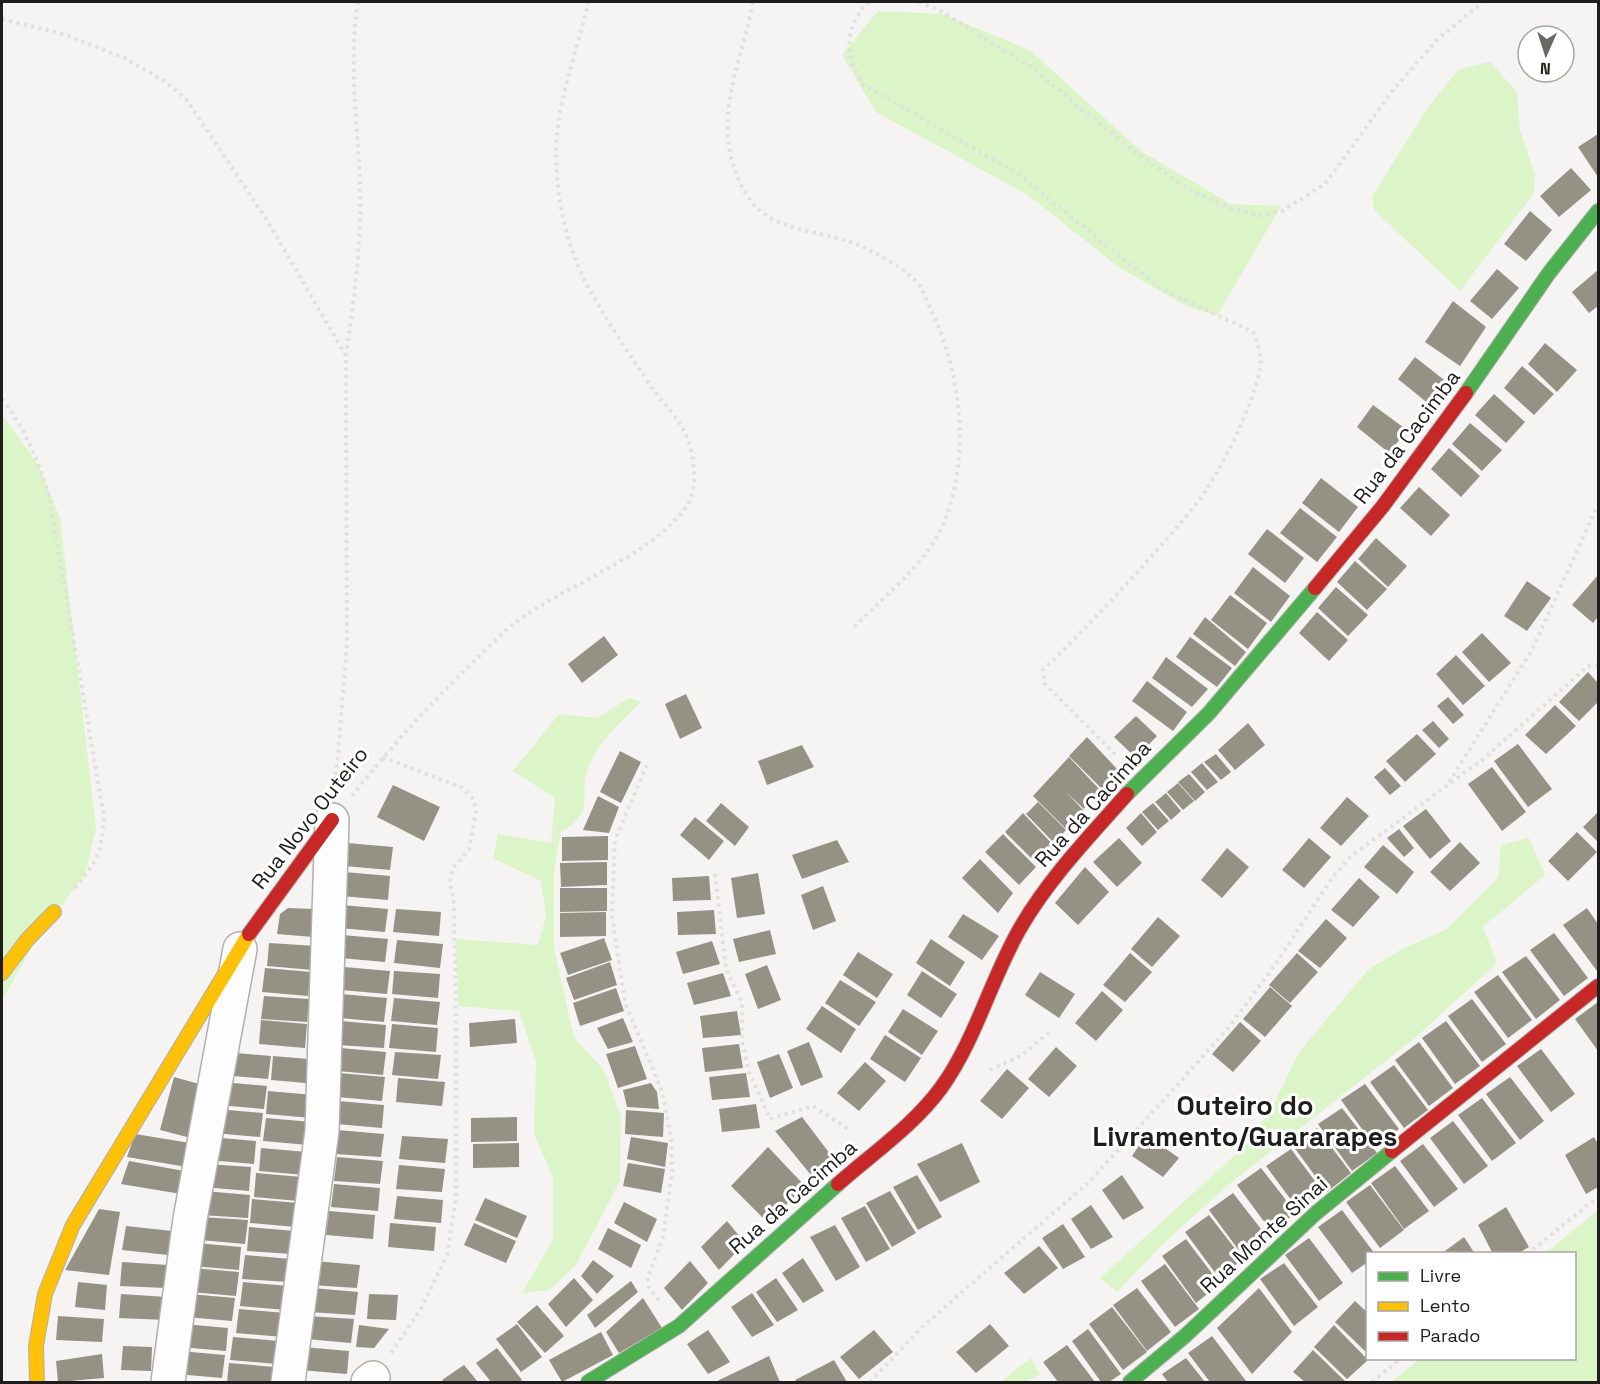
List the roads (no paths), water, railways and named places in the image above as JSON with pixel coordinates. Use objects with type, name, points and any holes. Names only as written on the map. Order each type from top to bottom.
[{"type":"street","name":"Rua da Cacimba","points":[[588,1383],[679,1326],[790,1225],[918,1115],[941,1088],[958,1061],[1021,926],[1052,879],[1140,779],[1209,713],[1249,668],[1383,506],[1469,389],[1549,273],[1599,211]]},
{"type":"street","name":"Rua Novo Outeiro","points":[[37,1383],[36,1346],[45,1294],[73,1226],[241,944],[332,820]]},
{"type":"street","points":[[288,1383],[322,1131],[332,820]]},
{"type":"street","points":[[2,973],[27,940],[54,912]]},
{"type":"street","points":[[168,1383],[186,1241],[241,944]]},
{"type":"street","name":"Rua Monte Sinai","points":[[1130,1383],[1185,1336],[1316,1213],[1534,1035],[1599,986]]},
{"type":"district","name":"Outeiro do Livramento/Guararapes","points":[[1245,1122]]}]
